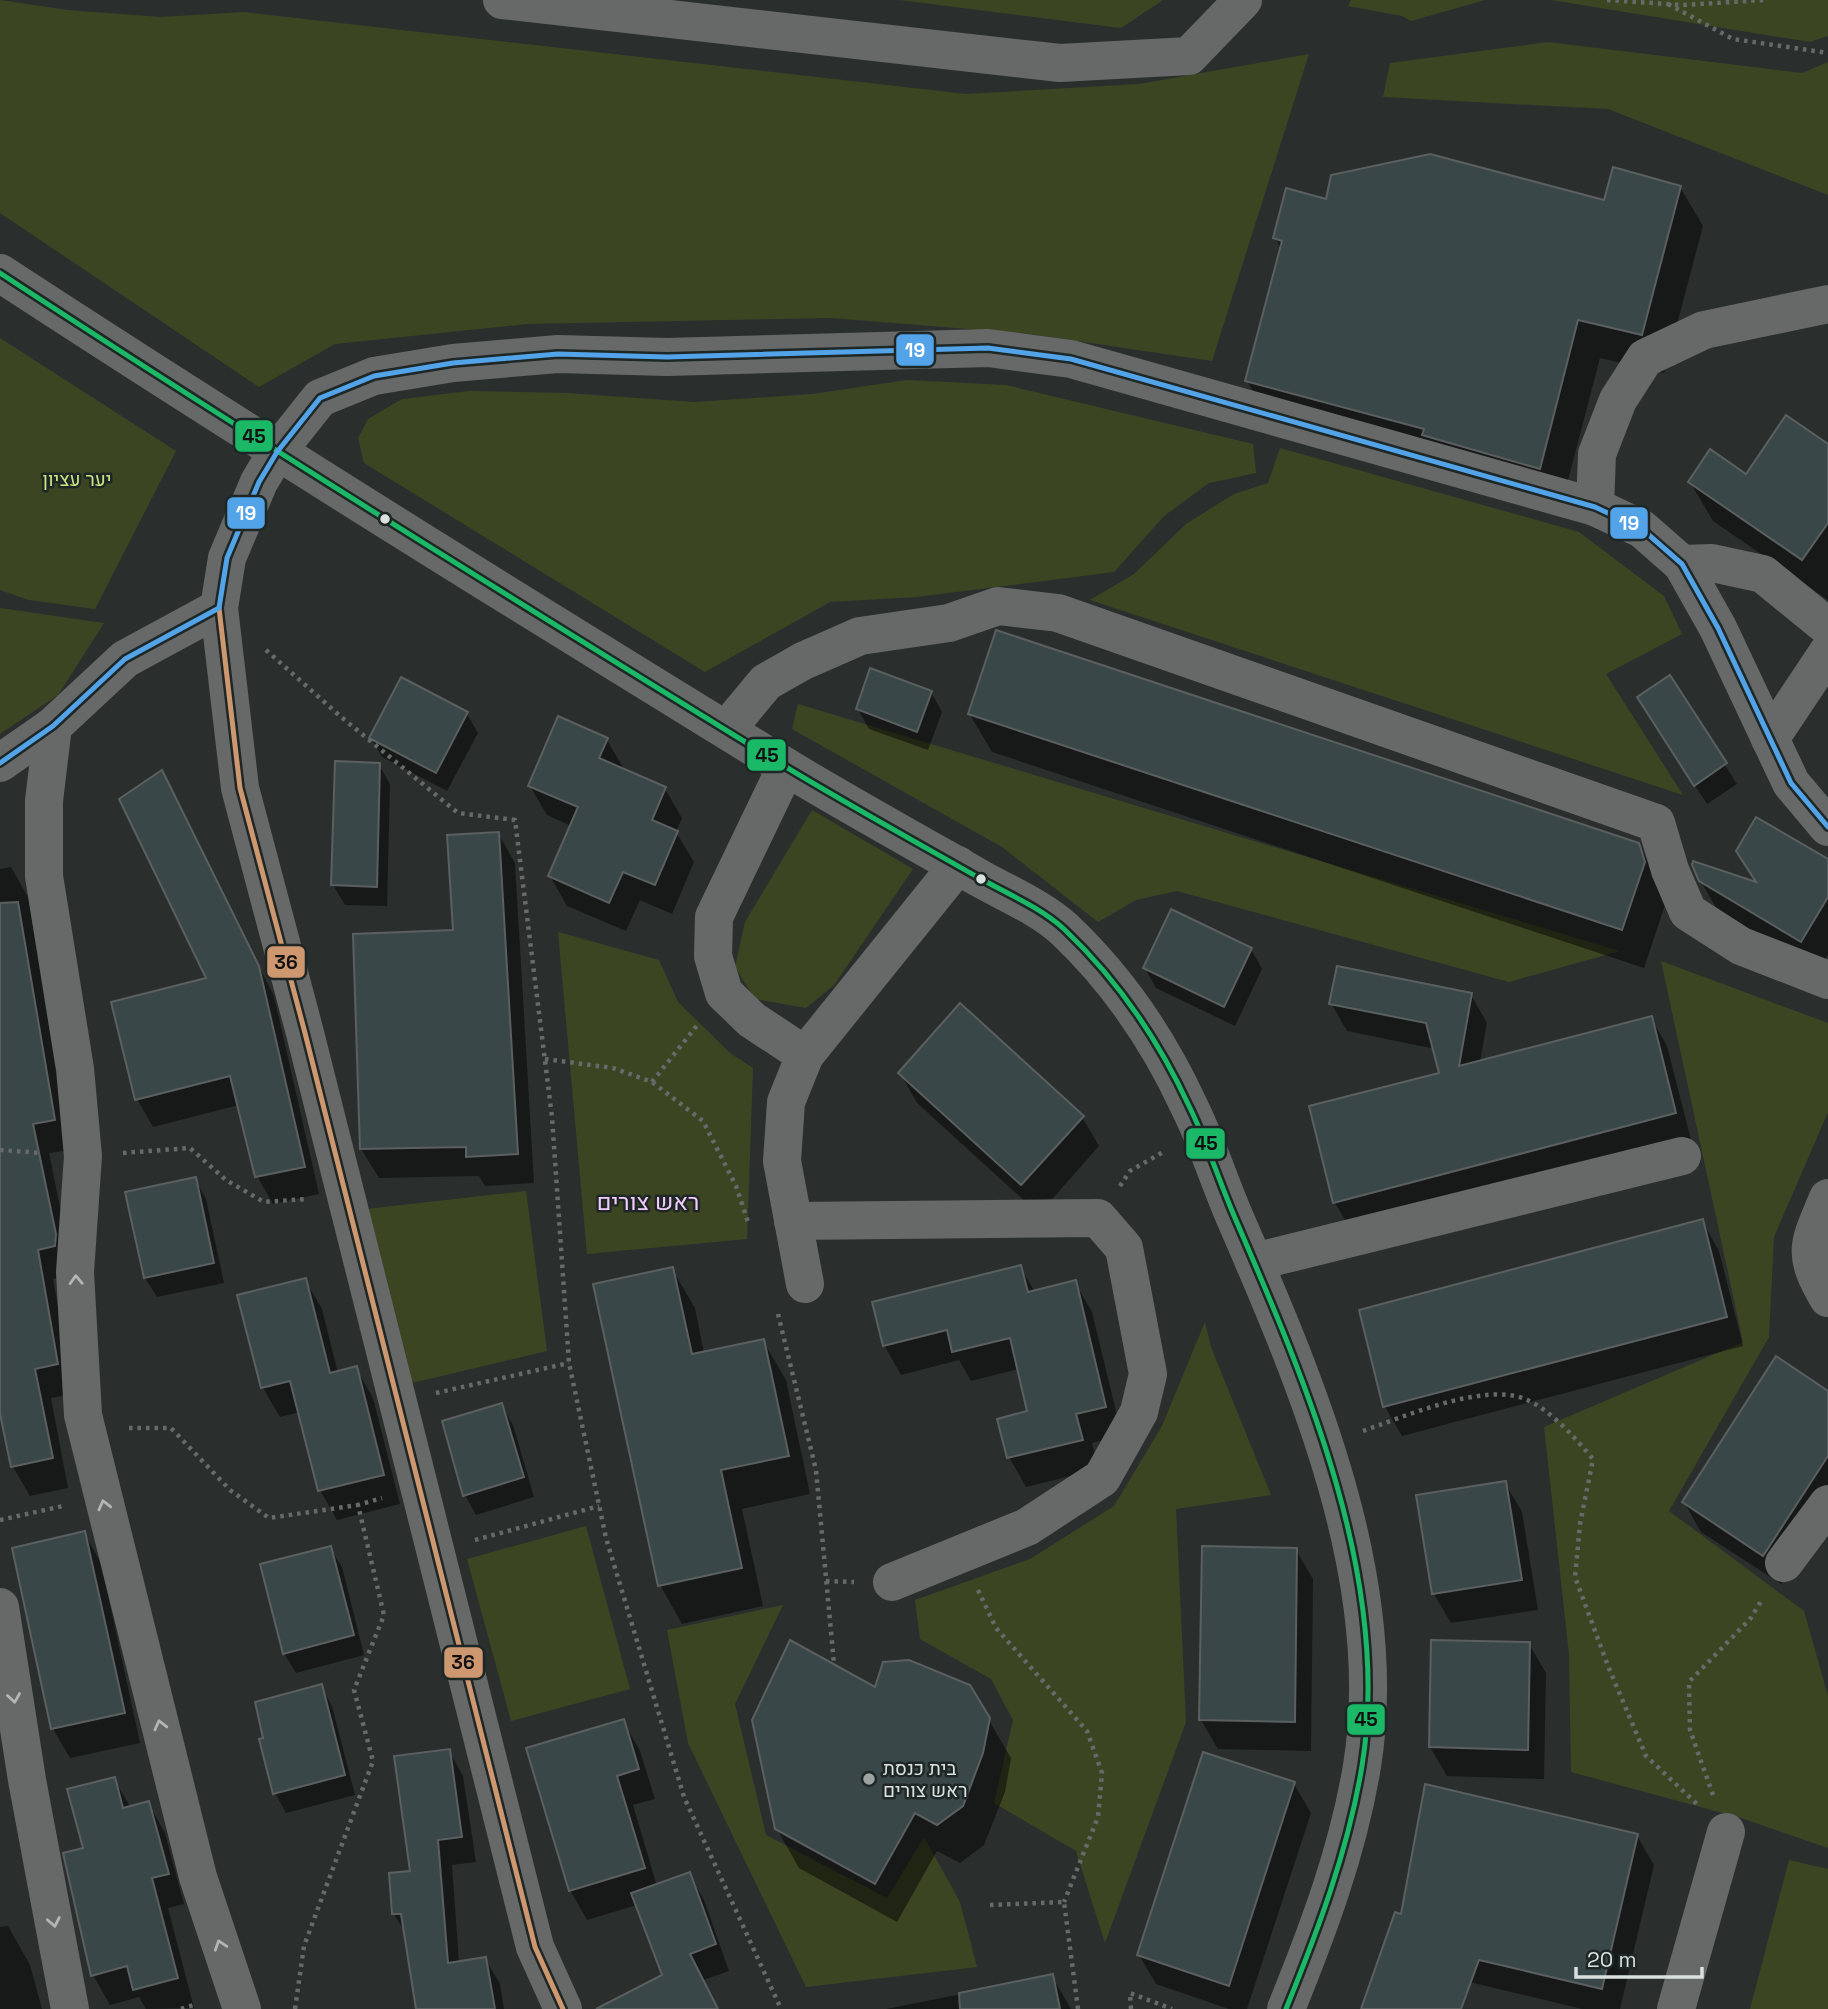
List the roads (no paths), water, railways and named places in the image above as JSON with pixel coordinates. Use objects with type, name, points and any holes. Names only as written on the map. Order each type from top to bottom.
[{"type":"street","points":[[502,0],[1060,63],[1189,56],[1243,0]]},
{"type":"street","points":[[0,273],[277,452],[786,767],[1058,922],[1111,976],[1159,1048],[1200,1131],[1254,1262],[1324,1444],[1346,1513],[1362,1601],[1367,1672],[1363,1762],[1326,1910],[1286,2009]]},
{"type":"street","points":[[1595,507],[1597,454],[1618,400],[1645,358],[1704,330],[1828,304]]},
{"type":"street","points":[[563,2009],[535,1948],[240,788],[219,608],[227,558],[258,482],[277,452],[320,398],[374,376],[453,363],[558,354],[667,357],[988,348],[1071,359],[1595,507],[1642,529],[1682,564],[1718,628],[1791,783],[1828,827]]},
{"type":"street","points":[[1682,564],[1712,563],[1763,574],[1828,627]]},
{"type":"street","points":[[727,729],[766,682],[803,661],[860,636],[949,623],[998,607],[1058,613],[1656,823],[1670,870],[1688,912],[1741,946],[1828,980]]},
{"type":"street","points":[[0,763],[53,726],[125,659],[219,608]]},
{"type":"street","points":[[1770,739],[1828,652]]},
{"type":"street","points":[[53,726],[44,801],[44,876],[75,1069],[83,1156],[75,1272],[86,1429],[198,1877],[242,2009]]},
{"type":"street","points":[[786,767],[714,917],[713,956],[723,993],[752,1020],[805,1055]]},
{"type":"street","points":[[805,1284],[782,1161],[786,1102],[805,1055],[958,865]]},
{"type":"street","points":[[1254,1262],[1682,1156]]},
{"type":"street","points":[[1828,1198],[1808,1246],[1814,1274],[1828,1298]]},
{"type":"street","points":[[793,1221],[1098,1219],[1124,1248],[1148,1374],[1139,1412],[1101,1478],[1027,1527],[892,1582]]},
{"type":"street","points":[[1784,1563],[1828,1504]]},
{"type":"street","points":[[0,1606],[27,1780],[70,2009]]},
{"type":"street","points":[[1676,2009],[1726,1832]]},
{"type":"place","name":"בית כנסת ראש צורים","points":[[869,1779]]},
{"type":"district","name":"ראש צורים","points":[[648,1202]]},
{"type":"park label","name":"יער עציון","points":[[77,479]]}]
